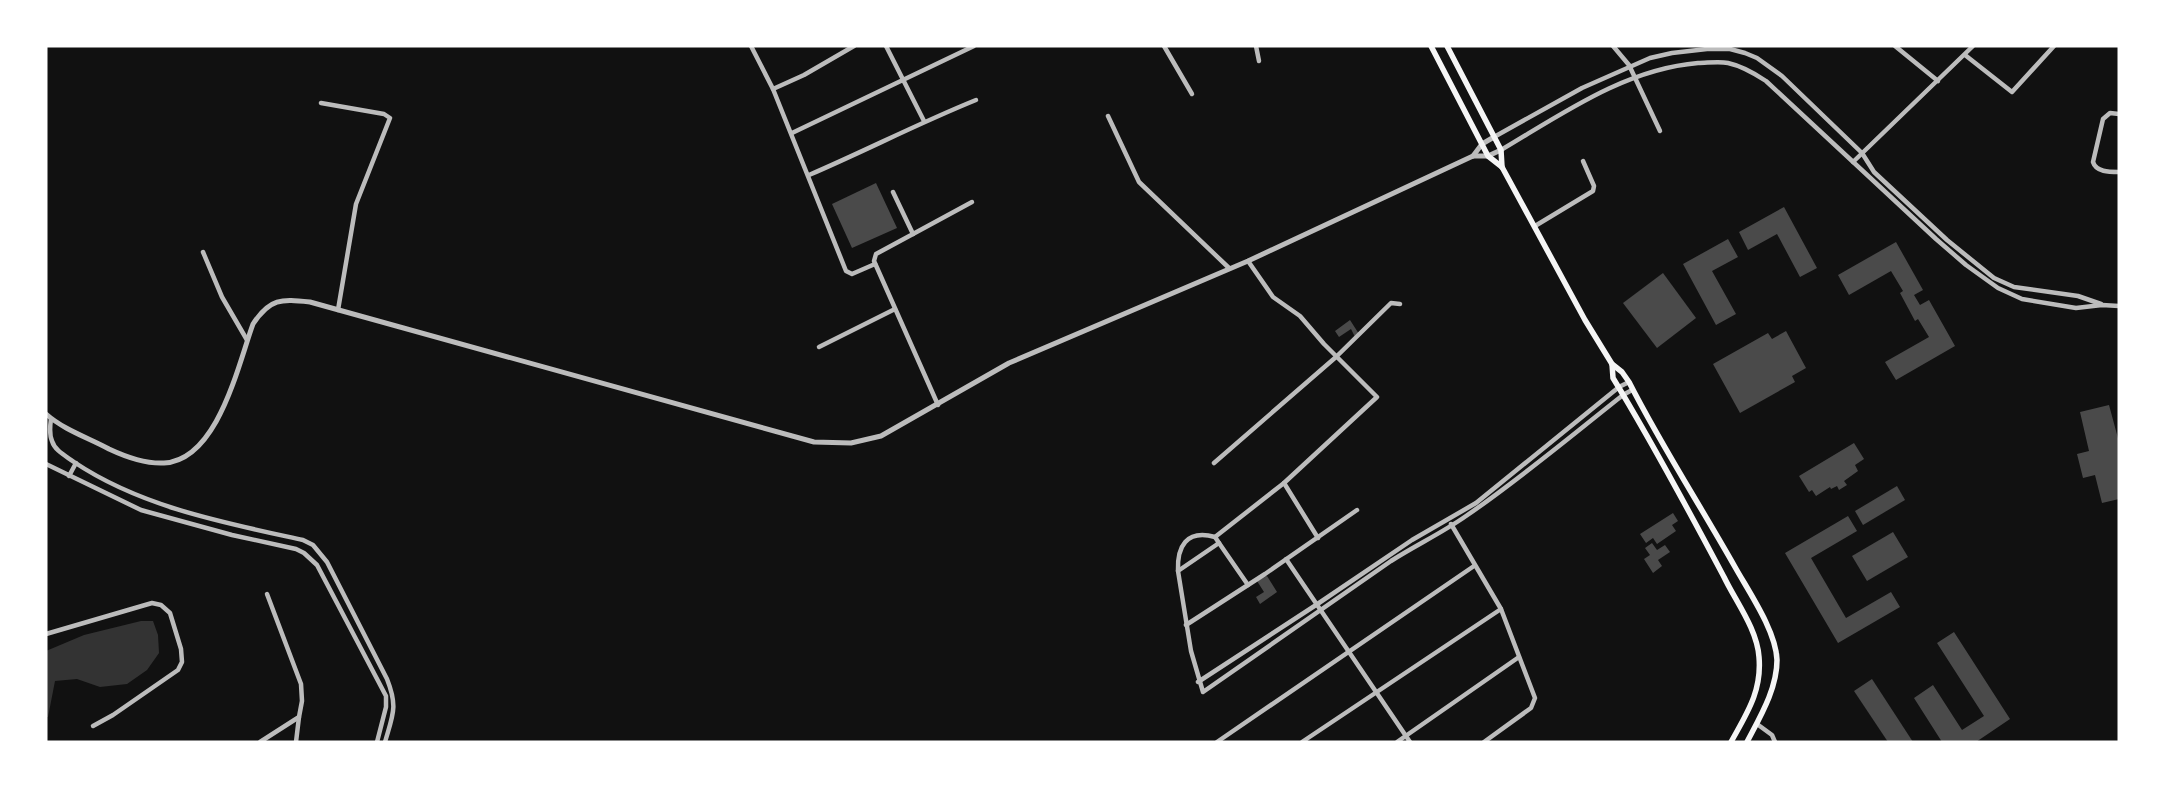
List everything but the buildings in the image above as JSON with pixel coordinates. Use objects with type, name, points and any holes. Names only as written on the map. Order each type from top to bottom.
[{"type":"main road","points":[[1431,46],[1488,156],[1502,167],[1585,320],[1612,364],[1622,372],[1629,382],[1748,590],[1770,634],[1777,658],[1776,670],[1767,704],[1747,742]]},
{"type":"main road","points":[[1447,46],[1501,150],[1502,167]]},
{"type":"main road","points":[[1612,364],[1613,378],[1702,536],[1754,636],[1759,655],[1760,680],[1754,700],[1732,742]]},
{"type":"street","points":[[750,46],[773,89],[792,133],[846,271],[852,274],[875,264]]},
{"type":"street","points":[[773,89],[804,75],[854,46]]},
{"type":"street","points":[[886,46],[924,121]]},
{"type":"street","points":[[792,133],[974,46]]},
{"type":"street","points":[[1164,46],[1192,94]]},
{"type":"street","points":[[1256,46],[1259,61]]},
{"type":"street","points":[[1613,46],[1630,65],[1660,132]]},
{"type":"street","points":[[1895,46],[1938,81]]},
{"type":"street","points":[[1965,55],[2012,92],[2054,46]]},
{"type":"street","points":[[1853,162],[1965,55],[1971,47]]},
{"type":"street","points":[[1473,156],[1482,144],[1494,137],[1582,88],[1630,65],[1672,53],[1707,49],[1730,49],[1757,58],[1782,76],[1862,153],[1874,172],[1947,240],[1994,278],[2014,287],[2078,296],[2102,305]]},
{"type":"street","points":[[46,414],[51,419],[116,452],[143,462],[164,463],[180,459],[196,449],[211,431],[222,410],[247,340],[261,312],[269,304],[283,300],[310,302],[814,442],[852,443],[881,436],[938,406],[1009,363],[1248,260],[1473,156],[1488,156],[1501,150],[1618,84],[1653,71],[1680,65],[1727,62],[1745,68],[1766,81],[1966,265],[2012,296],[2076,308],[2102,305],[2119,306]]},
{"type":"street","points":[[809,175],[860,153],[924,121],[976,100]]},
{"type":"street","points":[[321,103],[384,114],[390,118],[356,204],[338,310]]},
{"type":"street","points":[[2119,114],[2110,113],[2103,119],[2093,157],[2094,166],[2097,168],[2119,172]]},
{"type":"street","points":[[1108,116],[1139,182],[1229,268]]},
{"type":"street","points":[[1535,226],[1593,191],[1594,186],[1583,160]]},
{"type":"street","points":[[893,192],[913,234]]},
{"type":"street","points":[[938,406],[874,258],[876,254],[972,202]]},
{"type":"street","points":[[203,252],[222,297],[247,340]]},
{"type":"street","points":[[1248,260],[1273,297],[1300,316],[1336,357],[1376,396],[1376,399],[1284,483],[1215,537],[1198,536],[1183,544],[1178,552],[1178,571],[1186,624],[1198,682],[1203,692],[1391,561],[1452,525],[1486,502],[1622,395],[1632,390]]},
{"type":"street","points":[[1214,463],[1336,357],[1391,303],[1400,304]]},
{"type":"street","points":[[819,347],[895,309]]},
{"type":"street","points":[[1198,682],[1412,540],[1476,503],[1618,387],[1629,382]]},
{"type":"street","points":[[51,419],[50,432],[52,442],[59,452],[87,471],[146,499],[213,520],[303,540],[313,545],[327,562],[387,679],[394,697],[395,706],[385,742]]},
{"type":"street","points":[[69,476],[76,463]]},
{"type":"street","points":[[46,464],[141,510],[232,535],[296,549],[310,557],[317,566],[386,696],[386,707],[377,742]]},
{"type":"street","points":[[1284,483],[1318,538]]},
{"type":"street","points":[[1186,624],[1248,585],[1357,510]]},
{"type":"street","points":[[1448,520],[1501,609],[1534,694],[1534,706],[1484,742]]},
{"type":"street","points":[[1215,537],[1248,585]]},
{"type":"street","points":[[1178,571],[1219,543]]},
{"type":"street","points":[[1286,559],[1320,612],[1349,651],[1410,742]]},
{"type":"street","points":[[1217,742],[1474,566]]},
{"type":"street","points":[[267,594],[301,684],[302,701],[296,742]]},
{"type":"street","points":[[46,634],[152,603],[161,605],[170,612],[182,662],[178,670],[113,715],[93,726]]},
{"type":"street","points":[[1302,742],[1501,609]]},
{"type":"street","points":[[1397,742],[1520,657]]},
{"type":"street","points":[[260,742],[299,717]]},
{"type":"street","points":[[1757,724],[1772,735],[1775,742]]},
{"type":"shaded area","points":[[141,621],[153,621],[158,635],[159,653],[147,670],[127,684],[100,687],[77,679],[55,681],[48,717],[46,717],[46,651],[84,635]]}]
